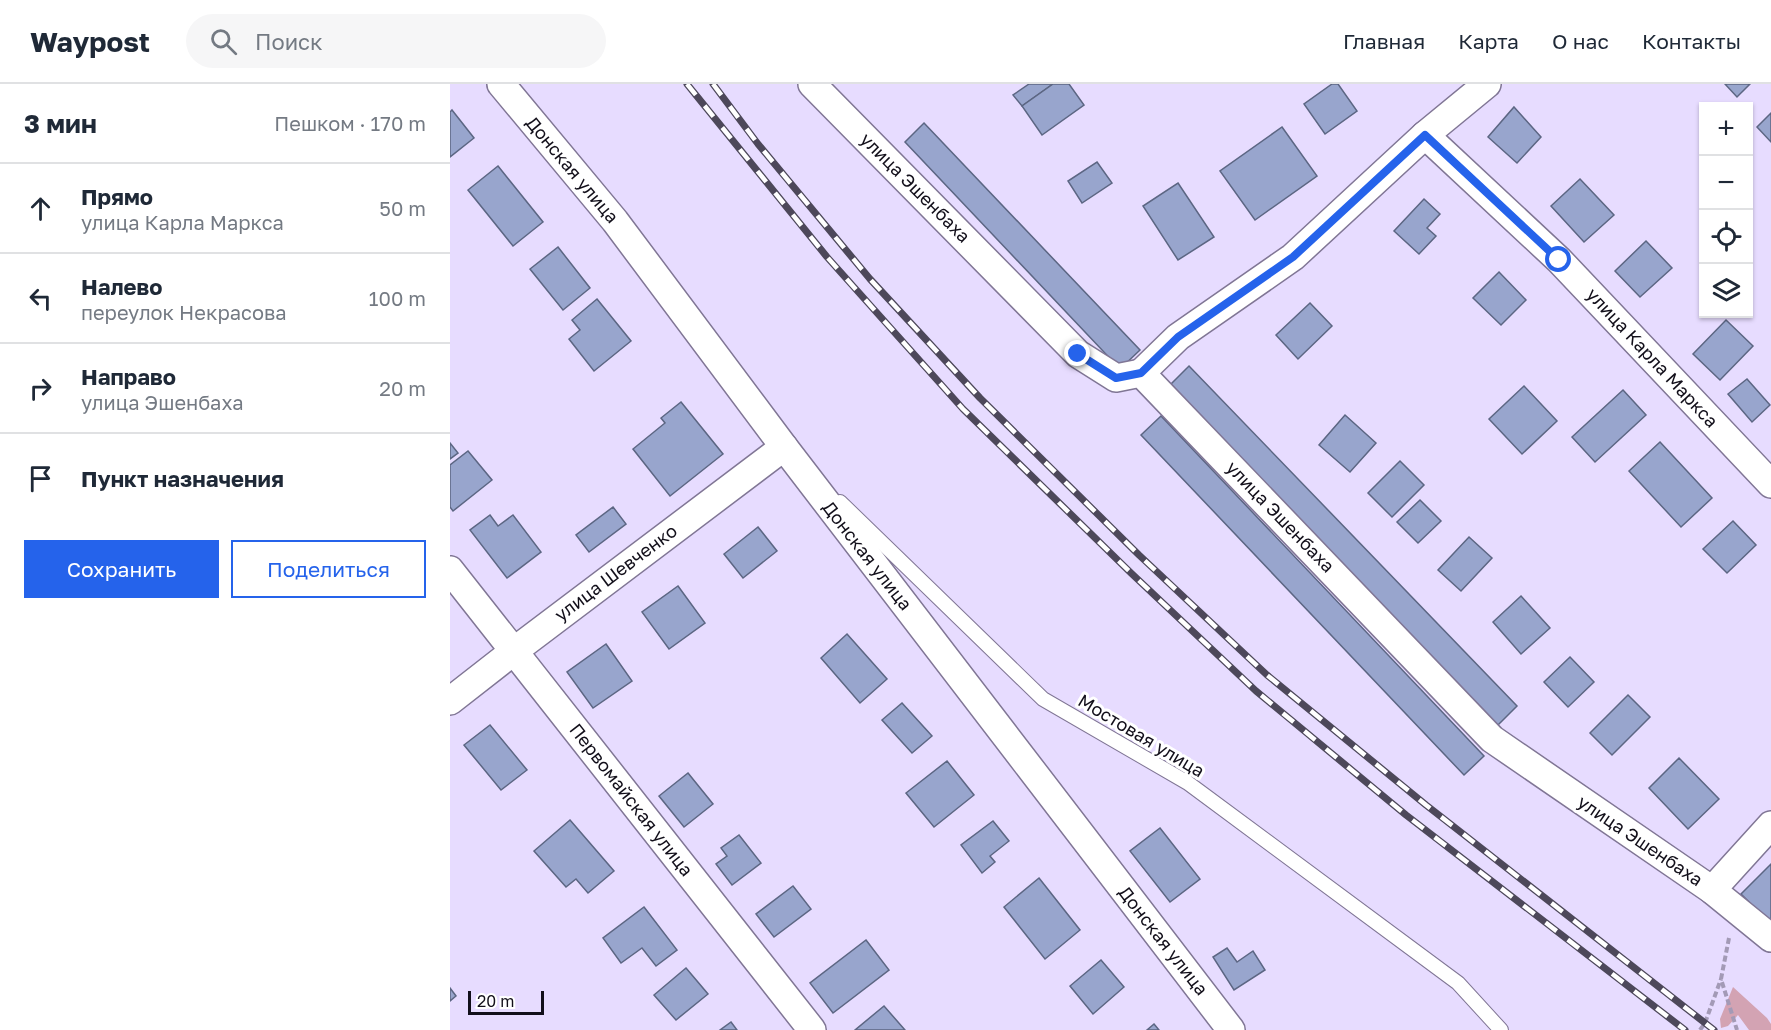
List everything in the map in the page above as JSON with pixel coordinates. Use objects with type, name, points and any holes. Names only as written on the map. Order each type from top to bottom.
[{"type":"street","name":"Донская улица","points":[[501,84],[615,221],[784,447],[1231,1030]]},
{"type":"street","name":"улица Эшенбаха","points":[[812,84],[1078,354],[1116,378],[1141,373],[1492,739],[1712,890],[1771,938]]},
{"type":"street","points":[[1141,373],[1178,337],[1293,257],[1425,135],[1487,84]]},
{"type":"street","name":"улица Карла Маркса","points":[[1425,135],[1559,260],[1771,484]]},
{"type":"street","name":"улица Шевченко","points":[[450,701],[784,447]]},
{"type":"street","name":"Первомайская улица","points":[[450,570],[812,1030]]},
{"type":"street","points":[[1712,890],[1771,825]]},
{"type":"lane","name":"Мостовая улица","points":[[784,447],[1043,699],[1188,783],[1458,983],[1501,1030]]},
{"type":"path","points":[[1700,1030],[1706,1023],[1721,979],[1734,908]]},
{"type":"path","points":[[1721,979],[1737,1030]]},
{"type":"shaded area","points":[[1733,987],[1767,1018],[1771,1024],[1771,1030],[1749,1030],[1738,1015],[1728,1026],[1721,1028],[1720,1019]]},
{"type":"building","points":[[1029,84],[1053,84],[1022,106],[1013,95]]},
{"type":"building","points":[[1053,84],[1069,84],[1084,105],[1042,135],[1022,106]]},
{"type":"building","points":[[1332,84],[1338,84],[1357,111],[1325,134],[1304,104]]},
{"type":"building","points":[[1725,84],[1750,84],[1737,97]]},
{"type":"building","points":[[1514,107],[1541,137],[1517,163],[1488,137]]},
{"type":"building","points":[[452,110],[474,138],[450,157],[450,112]]},
{"type":"building","points":[[1771,113],[1771,142],[1757,127]]},
{"type":"building","points":[[924,123],[1140,350],[1120,369],[905,142]]},
{"type":"building","points":[[1282,127],[1317,176],[1255,220],[1220,171]]},
{"type":"building","points":[[1097,162],[1112,183],[1082,203],[1068,181]]},
{"type":"building","points":[[498,166],[543,222],[513,246],[468,190]]},
{"type":"building","points":[[1580,179],[1614,215],[1584,242],[1551,206]]},
{"type":"building","points":[[1178,183],[1214,237],[1178,260],[1143,206]]},
{"type":"building","points":[[1424,199],[1440,214],[1427,228],[1436,236],[1419,254],[1394,231]]},
{"type":"building","points":[[1646,241],[1672,268],[1640,297],[1615,271]]},
{"type":"building","points":[[558,247],[590,288],[563,310],[530,269]]},
{"type":"building","points":[[1499,272],[1526,300],[1501,325],[1473,298]]},
{"type":"building","points":[[597,299],[631,341],[594,371],[569,339],[580,330],[572,320]]},
{"type":"building","points":[[1310,303],[1332,326],[1298,359],[1276,335]]},
{"type":"building","points":[[1726,320],[1753,346],[1720,380],[1693,354]]},
{"type":"building","points":[[1189,366],[1517,706],[1497,726],[1169,386]]},
{"type":"building","points":[[1747,379],[1770,405],[1752,422],[1728,394]]},
{"type":"building","points":[[1524,386],[1557,421],[1522,454],[1489,419]]},
{"type":"building","points":[[1623,390],[1646,415],[1595,462],[1572,437]]},
{"type":"building","points":[[681,402],[723,454],[670,496],[633,449],[665,423],[661,418]]},
{"type":"building","points":[[1345,415],[1376,443],[1350,472],[1319,445]]},
{"type":"building","points":[[1161,416],[1484,756],[1464,775],[1141,435]]},
{"type":"building","points":[[1660,442],[1712,498],[1681,527],[1629,471]]},
{"type":"building","points":[[450,443],[458,453],[450,459]]},
{"type":"building","points":[[468,451],[492,480],[453,511],[450,507],[450,465]]},
{"type":"building","points":[[1400,461],[1424,485],[1392,517],[1368,493]]},
{"type":"building","points":[[1420,500],[1441,521],[1418,543],[1397,522]]},
{"type":"building","points":[[613,507],[626,524],[589,552],[576,535]]},
{"type":"building","points":[[490,515],[498,526],[513,515],[541,552],[507,578],[470,530]]},
{"type":"building","points":[[1733,521],[1756,545],[1727,573],[1703,549]]},
{"type":"building","points":[[758,527],[777,551],[743,578],[724,554]]},
{"type":"building","points":[[1469,537],[1492,558],[1461,591],[1438,570]]},
{"type":"building","points":[[678,586],[705,623],[669,649],[642,612]]},
{"type":"building","points":[[1521,596],[1550,628],[1521,654],[1493,622]]},
{"type":"building","points":[[847,634],[887,679],[860,703],[821,658]]},
{"type":"building","points":[[606,644],[632,681],[593,708],[567,672]]},
{"type":"building","points":[[1570,657],[1594,682],[1568,707],[1544,682]]},
{"type":"building","points":[[1628,695],[1650,717],[1612,755],[1590,733]]},
{"type":"building","points":[[902,703],[932,736],[912,753],[882,720]]},
{"type":"building","points":[[490,725],[527,770],[501,790],[464,745]]},
{"type":"building","points":[[1679,758],[1719,799],[1688,829],[1649,788]]},
{"type":"building","points":[[947,761],[974,795],[934,827],[906,793]]},
{"type":"building","points":[[688,773],[713,804],[684,827],[659,796]]},
{"type":"building","points":[[570,820],[614,871],[588,893],[576,879],[566,887],[534,851]]},
{"type":"building","points":[[993,821],[1009,841],[990,856],[995,862],[982,873],[961,845]]},
{"type":"building","points":[[1160,828],[1200,879],[1170,902],[1130,851]]},
{"type":"building","points":[[739,835],[761,863],[732,885],[716,864],[727,856],[721,848]]},
{"type":"building","points":[[1771,864],[1771,924],[1741,894]]},
{"type":"building","points":[[1039,878],[1080,930],[1045,959],[1004,907]]},
{"type":"building","points":[[793,886],[811,909],[774,937],[756,914]]},
{"type":"building","points":[[644,907],[677,950],[656,966],[642,948],[621,963],[603,938]]},
{"type":"building","points":[[866,940],[889,970],[833,1013],[810,983]]},
{"type":"building","points":[[1227,948],[1237,962],[1253,951],[1265,970],[1234,990],[1213,957]]},
{"type":"building","points":[[1101,960],[1124,987],[1093,1014],[1070,986]]},
{"type":"building","points":[[686,968],[708,994],[676,1020],[654,995]]},
{"type":"building","points":[[450,988],[456,996],[450,1001]]},
{"type":"building","points":[[884,1006],[905,1030],[855,1030]]},
{"type":"building","points":[[731,1022],[737,1030],[720,1030]]},
{"type":"building","points":[[1154,1024],[1159,1030],[1147,1030]]},
{"type":"railway","points":[[687,84],[827,257],[963,409],[1131,573],[1256,691],[1406,815],[1685,1030]]},
{"type":"railway","points":[[713,84],[758,144],[870,279],[980,398],[1139,555],[1267,675],[1426,805],[1714,1030]]},
{"type":"route","points":[[1078,354],[1116,378],[1141,373],[1178,337],[1293,257],[1425,135],[1559,260]]}]
